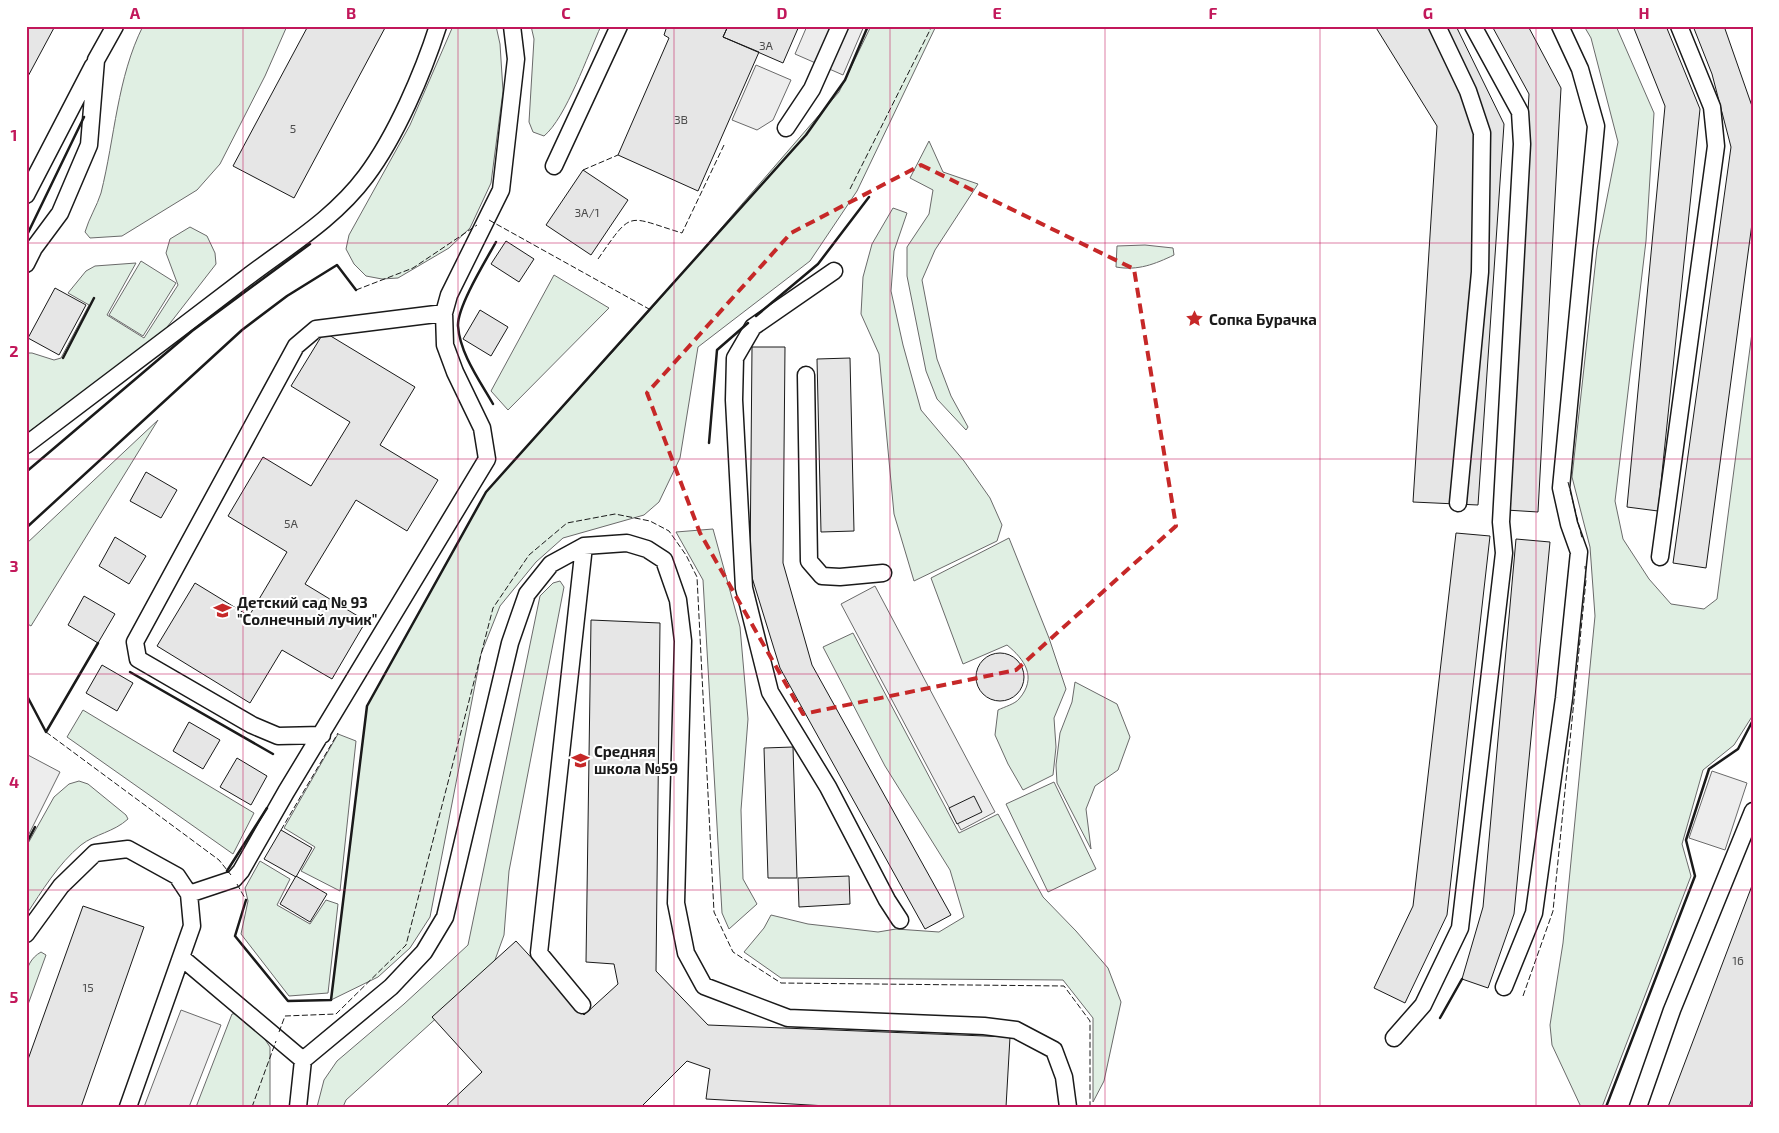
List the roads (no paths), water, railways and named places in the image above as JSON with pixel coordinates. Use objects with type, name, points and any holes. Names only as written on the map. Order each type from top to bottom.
[{"type":"lane","points":[[26,195],[115,26]]},
{"type":"lane","points":[[26,445],[277,255],[325,221],[366,176],[387,143],[430,54],[438,26]]},
{"type":"lane","points":[[189,894],[234,879],[487,459],[482,428],[455,372],[445,345],[444,312],[448,295],[502,190],[516,59],[512,26]]},
{"type":"lane","points":[[554,166],[619,26]]},
{"type":"lane","points":[[786,128],[812,89],[840,26]]},
{"type":"lane","points":[[1437,26],[1468,91],[1482,133],[1480,272],[1458,503]]},
{"type":"lane","points":[[1394,1038],[1423,1005],[1460,928],[1504,553],[1501,522],[1521,128],[1520,112],[1473,26]]},
{"type":"lane","points":[[1504,987],[1534,913],[1564,698],[1579,552],[1569,524],[1561,488],[1596,126],[1580,69],[1560,26]]},
{"type":"lane","points":[[1660,557],[1716,146],[1712,108],[1679,26]]},
{"type":"lane","points":[[26,264],[34,248],[60,213],[89,145],[96,60]]},
{"type":"lane","points":[[834,271],[753,327],[735,358],[734,400],[744,588],[770,692],[828,787],[887,900],[900,920]]},
{"type":"lane","points":[[322,735],[278,736],[252,725],[138,659],[135,642],[296,346],[316,329],[444,312]]},
{"type":"lane","points":[[806,375],[809,561],[822,576],[840,577],[883,573]]},
{"type":"lane","points":[[298,1107],[303,1060],[391,987],[424,952],[445,917],[510,642],[527,594],[551,564],[584,546],[627,543],[647,549],[664,560],[678,600],[683,641],[676,903],[686,953],[704,986],[788,1018],[984,1026],[1016,1030],[1054,1050],[1064,1077],[1068,1107]]},
{"type":"lane","points":[[582,1005],[539,954],[584,546]]},
{"type":"lane","points":[[1638,1107],[1672,1010],[1753,811]]},
{"type":"lane","points":[[26,934],[61,886],[95,853],[128,849],[177,876],[189,894],[192,926],[128,1107]]},
{"type":"lane","points":[[182,958],[303,1060]]},
{"type":"place","name":"Сопка Бурачка","points":[[1195,319]]},
{"type":"place","name":"Детский сад № 93 \"Солнечный лучик\"","points":[[223,611]]},
{"type":"place","name":"Средняя школа №59","points":[[580,760]]}]
